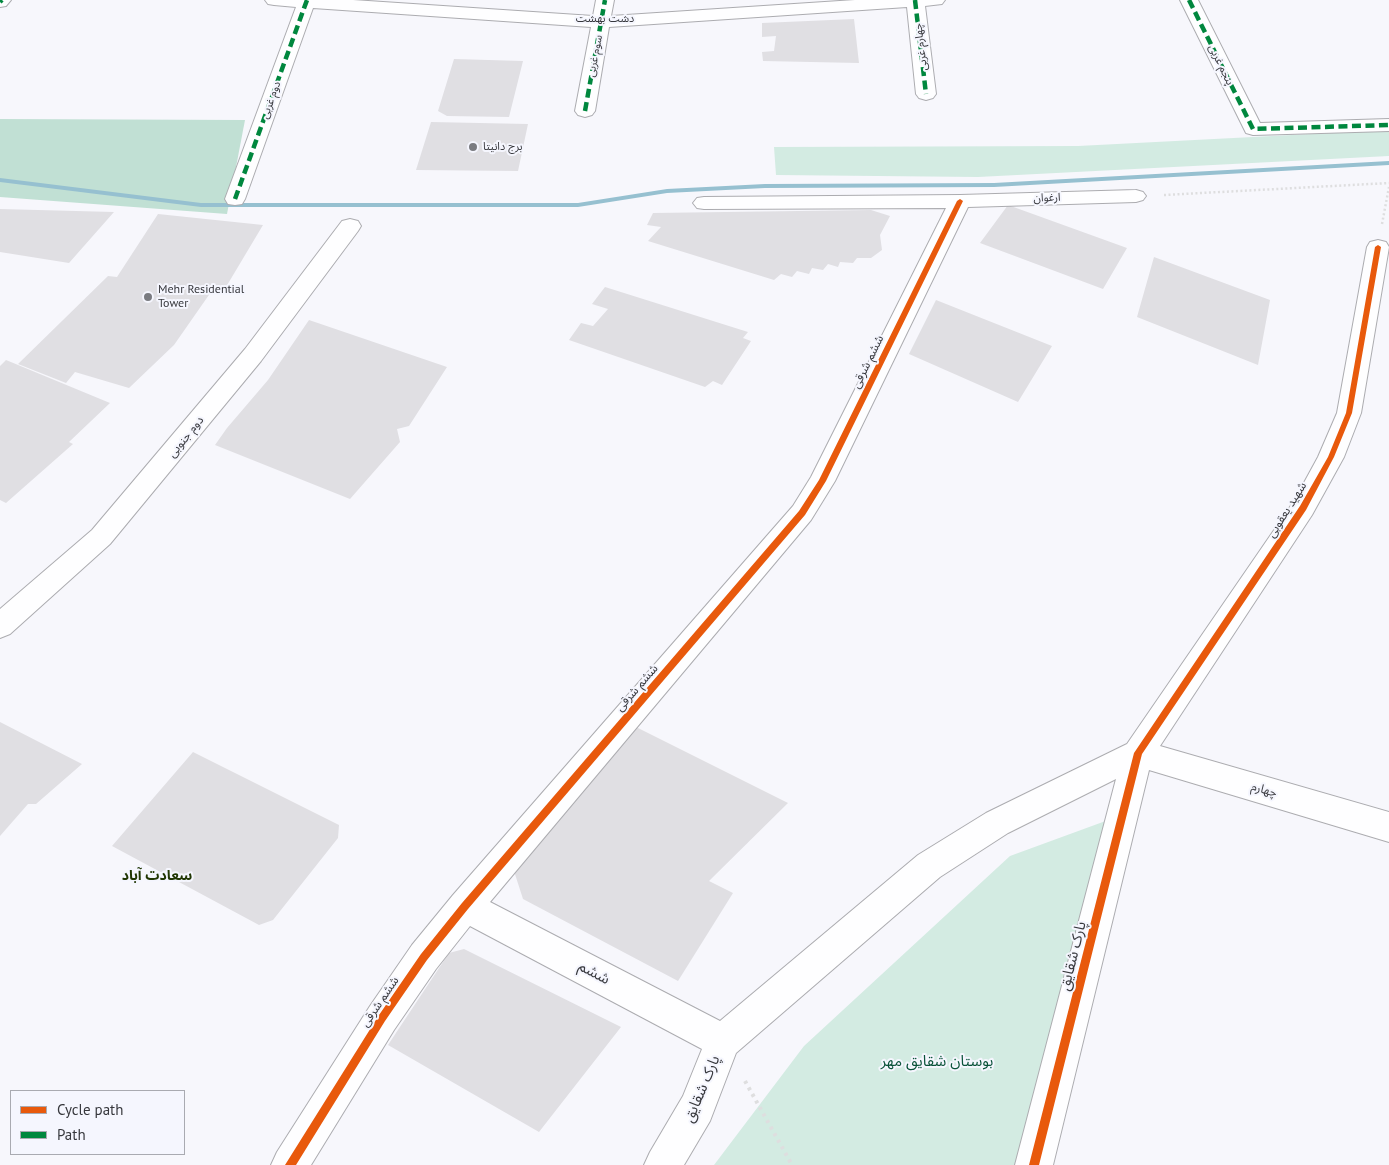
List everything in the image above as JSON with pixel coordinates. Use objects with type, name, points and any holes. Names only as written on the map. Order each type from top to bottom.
[{"type":"street","name":"دشت بهشت","points":[[274,0],[602,22],[936,0]]},
{"type":"street","name":"سوم غربی","points":[[585,111],[602,22],[604,0]]},
{"type":"street","name":"پنجم غربی","points":[[1189,0],[1253,129],[1389,124]]},
{"type":"street","name":"دوم غربی","points":[[234,199],[306,1]]},
{"type":"street","name":"چهارم غربی","points":[[915,1],[926,94]]},
{"type":"street","name":"ارغوان","points":[[704,203],[960,201],[1136,196]]},
{"type":"street","name":"ششم شرقی","points":[[290,1165],[382,1018],[424,956],[802,513],[822,481],[960,201]]},
{"type":"street","name":"دوم جنوبی","points":[[0,626],[101,537],[253,355],[350,226]]},
{"type":"street","name":"شهید یعقوبی","points":[[1138,753],[1303,508],[1331,457],[1349,413],[1378,247]]},
{"type":"street","name":"چهارم","points":[[1138,753],[1389,827]]},
{"type":"street","name":"پارک شقایق","points":[[663,1165],[697,1108],[723,1040],[929,866],[997,823],[1138,753]]},
{"type":"street","name":"پارک شقایق","points":[[1034,1165],[1138,753]]},
{"type":"street","name":"ششم","points":[[465,906],[723,1040]]},
{"type":"path","points":[[1136,196],[1389,183]]},
{"type":"path","points":[[1378,247],[1389,187]]},
{"type":"path","points":[[723,1040],[792,1165]]},
{"type":"green space","points":[[0,119],[245,120],[227,214],[0,197]]},
{"type":"green space","points":[[1389,130],[1389,156],[978,177],[776,175],[774,147],[1078,146]]},
{"type":"green space","name":"بوستان شقایق مهر","points":[[1111,819],[1015,1165],[714,1165],[804,1046],[1010,856]]},
{"type":"building","points":[[854,19],[859,63],[763,61],[762,52],[774,51],[776,36],[762,37],[762,23]]},
{"type":"building","points":[[454,59],[523,61],[509,117],[447,116],[438,111]]},
{"type":"building","name":"برج دانیتا","points":[[431,122],[528,124],[518,171],[416,170]]},
{"type":"building","points":[[1008,205],[1127,248],[1103,289],[980,243]]},
{"type":"building","points":[[0,209],[114,212],[69,263],[0,252]]},
{"type":"building","points":[[871,210],[890,216],[880,235],[882,250],[871,258],[857,258],[853,263],[840,262],[838,267],[828,264],[823,270],[812,268],[809,274],[797,271],[792,277],[781,274],[774,280],[648,241],[661,227],[647,225],[653,213]]},
{"type":"building","name":"Mehr Residential Tower","points":[[158,214],[263,225],[223,292],[211,292],[174,345],[129,388],[75,372],[66,383],[18,364],[108,276],[117,277]]},
{"type":"building","points":[[1154,257],[1270,300],[1258,365],[1137,317]]},
{"type":"building","points":[[605,287],[748,332],[743,338],[751,341],[722,385],[713,381],[705,387],[569,340],[581,323],[593,326],[608,309],[592,304]]},
{"type":"building","points":[[936,300],[1052,346],[1018,402],[909,354]]},
{"type":"building","points":[[309,320],[447,367],[409,426],[397,429],[400,442],[350,499],[215,445],[268,380]]},
{"type":"building","points":[[6,360],[110,403],[69,442],[73,444],[6,503],[0,500],[0,366]]},
{"type":"building","points":[[0,722],[82,764],[36,804],[28,804],[0,836]]},
{"type":"building","points":[[636,727],[788,803],[709,881],[733,893],[678,981],[523,899],[513,868]]},
{"type":"building","points":[[193,752],[339,825],[338,838],[273,920],[259,925],[112,846]]},
{"type":"building","points":[[464,949],[621,1027],[539,1132],[388,1045],[449,953]]},
{"type":"waterway","points":[[0,180],[201,205],[578,205],[667,191],[765,186],[994,185],[1389,163]]},
{"type":"marked path","points":[[235,199],[307,0]]},
{"type":"marked path","points":[[585,111],[605,0]]},
{"type":"marked path","points":[[915,0],[926,94]]},
{"type":"marked path","points":[[1189,0],[1253,129],[1389,125]]},
{"type":"cycle path","points":[[290,1165],[382,1018],[424,957],[465,906],[802,513],[822,481],[960,201]]},
{"type":"cycle path","points":[[1034,1165],[1138,753],[1303,508],[1331,457],[1349,413],[1378,247]]},
{"type":"place","name":"برج دانیتا","points":[[473,147]]},
{"type":"place","name":"Mehr Residential Tower","points":[[148,297]]},
{"type":"district","name":"سعادت آباد","points":[[157,876]]}]
